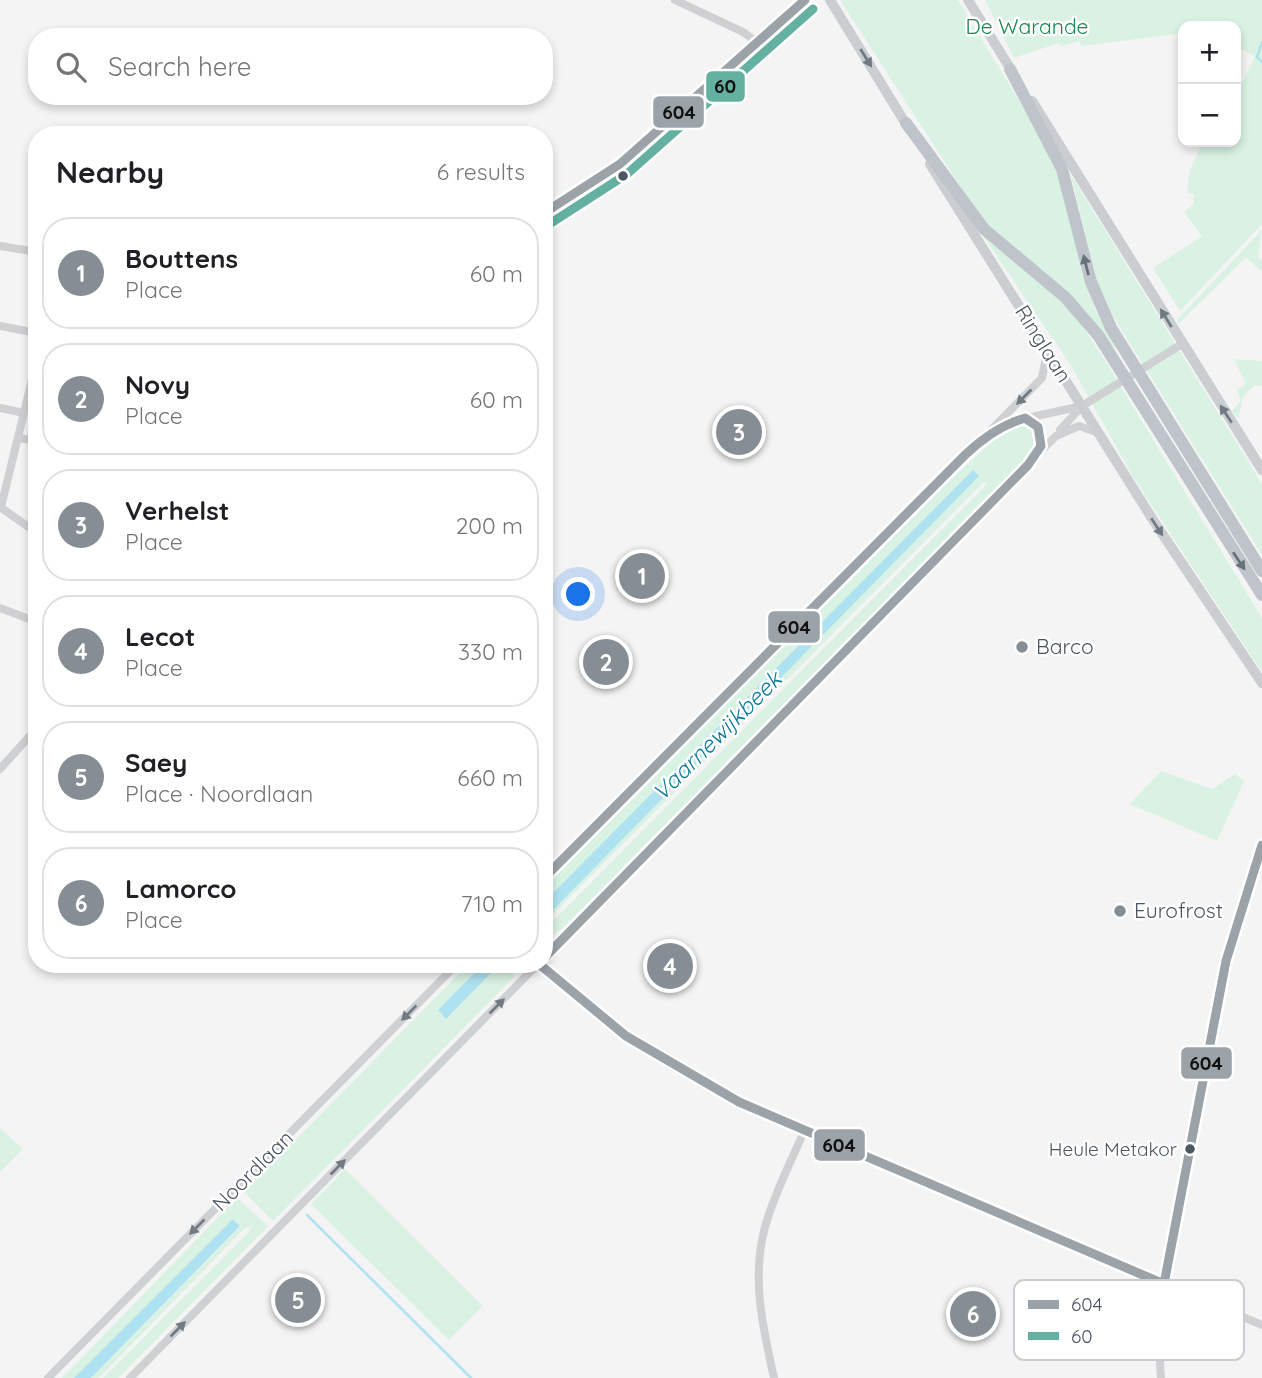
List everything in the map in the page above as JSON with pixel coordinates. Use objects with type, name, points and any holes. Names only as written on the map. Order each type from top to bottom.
[{"type":"highway","points":[[1010,69],[1062,169],[1091,282],[1111,328],[1262,571]]},
{"type":"highway","points":[[906,124],[984,229],[1065,297],[1098,335],[1262,594]]},
{"type":"main road","name":"Ringlaan","points":[[830,0],[1098,434],[1212,612],[1262,683]]},
{"type":"main road","points":[[968,0],[1262,470]]},
{"type":"street","points":[[675,0],[743,32],[758,43]]},
{"type":"street","points":[[553,207],[621,164],[805,0]]},
{"type":"street","points":[[0,246],[28,251]]},
{"type":"street","points":[[0,326],[28,331]]},
{"type":"street","points":[[553,949],[1056,436],[1082,406],[1182,344]]},
{"type":"street","points":[[553,869],[934,484],[986,438],[1042,378],[1046,349]]},
{"type":"street","points":[[28,396],[1,507],[28,526]]},
{"type":"street","points":[[986,438],[1009,422],[1052,415],[1076,405],[1082,406]]},
{"type":"street","points":[[0,408],[24,413]]},
{"type":"street","points":[[1024,418],[1038,427],[1042,434],[1041,451]]},
{"type":"street","points":[[1056,436],[1079,426],[1098,434]]},
{"type":"street","points":[[18,438],[28,440]]},
{"type":"street","points":[[0,608],[28,619]]},
{"type":"street","points":[[0,769],[28,738]]},
{"type":"street","points":[[1165,1280],[1226,961],[1262,845]]},
{"type":"street","name":"Noordlaan","points":[[48,1378],[448,973]]},
{"type":"street","points":[[130,1378],[529,973]]},
{"type":"street","points":[[549,973],[626,1036],[739,1102],[1155,1280]]},
{"type":"street","points":[[774,1378],[758,1289],[761,1246],[765,1224],[804,1131]]},
{"type":"street","points":[[1244,1317],[1262,1325]]},
{"type":"street","points":[[1159,1360],[1161,1378]]},
{"type":"green space","points":[[840,0],[958,0],[1052,155],[1065,194],[1081,271],[1096,311],[1116,346],[1113,349],[1055,281],[996,234],[977,212]]},
{"type":"green space","name":"De Warande","points":[[985,0],[1262,0],[1262,224],[1180,311],[1153,268],[1202,236],[1184,212],[1193,205],[1194,194],[1187,193],[1190,170],[1201,147],[1241,147],[1241,85],[1255,57],[1241,49],[1241,21],[1178,21],[1178,34],[1082,46],[1079,41],[1062,46],[1059,43],[1014,58]]},
{"type":"green space","points":[[1071,175],[1262,484],[1262,555],[1101,297]]},
{"type":"green space","points":[[975,224],[1070,307],[1102,356],[1262,618],[1262,672],[1135,480],[1070,364]]},
{"type":"green space","points":[[1262,230],[1258,257],[1262,260],[1262,272],[1246,257],[1179,323],[1177,320]]},
{"type":"green space","points":[[1234,359],[1262,361],[1262,386],[1255,385],[1244,395],[1238,419],[1232,411],[1241,401],[1237,390],[1246,384]]},
{"type":"green space","points":[[1020,424],[1033,429],[1037,439],[1026,460],[563,928],[553,935],[553,921],[986,485],[984,482],[553,914],[553,909],[978,476],[553,893],[553,879],[924,503],[1003,432]]},
{"type":"green space","points":[[1161,771],[1212,789],[1235,774],[1244,781],[1217,841],[1130,804]]},
{"type":"green space","points":[[460,973],[474,973],[438,1010],[446,1018],[478,973],[515,973],[513,978],[273,1221],[244,1192]]},
{"type":"green space","points":[[0,1128],[23,1149],[0,1172]]},
{"type":"green space","points":[[345,1169],[483,1306],[449,1340],[311,1204]]},
{"type":"green space","points":[[237,1198],[268,1226],[118,1378],[103,1378],[248,1233],[251,1226],[245,1228],[99,1378],[91,1378],[240,1227],[236,1221],[233,1219],[74,1378],[62,1378]]},
{"type":"water","points":[[973,470],[979,476],[553,910],[553,893]]},
{"type":"water","points":[[474,973],[491,973],[446,1019],[438,1010]]},
{"type":"water","points":[[233,1219],[240,1226],[91,1378],[74,1378]]},
{"type":"waterway","points":[[1262,42],[1257,57],[1262,62]]},
{"type":"waterway","name":"Vaarnewijkbeek","points":[[307,1215],[471,1378]]},
{"type":"transit line","name":"604","points":[[553,207],[620,164],[805,0]]},
{"type":"transit line","name":"60","points":[[553,222],[627,174],[813,9]]},
{"type":"transit line","name":"604","points":[[553,869],[972,449],[1000,428],[1016,421],[1025,418],[1038,427],[1041,446],[1028,465],[553,949]]},
{"type":"transit line","name":"604","points":[[1165,1280],[1226,961],[1262,845]]},
{"type":"transit line","name":"604","points":[[550,973],[626,1036],[739,1102],[1155,1280]]},
{"type":"place","name":"Verhelst","points":[[739,432]]},
{"type":"place","name":"Bouttens","points":[[642,576]]},
{"type":"place","name":"Barco","points":[[1022,647]]},
{"type":"place","name":"Novy","points":[[606,662]]},
{"type":"place","name":"Eurofrost","points":[[1120,911]]},
{"type":"place","name":"Lecot","points":[[670,966]]},
{"type":"place","name":"Heule Metakor","points":[[1190,1149]]},
{"type":"place","name":"Saey","points":[[298,1300]]},
{"type":"place","name":"Lamorco","points":[[973,1314]]}]
